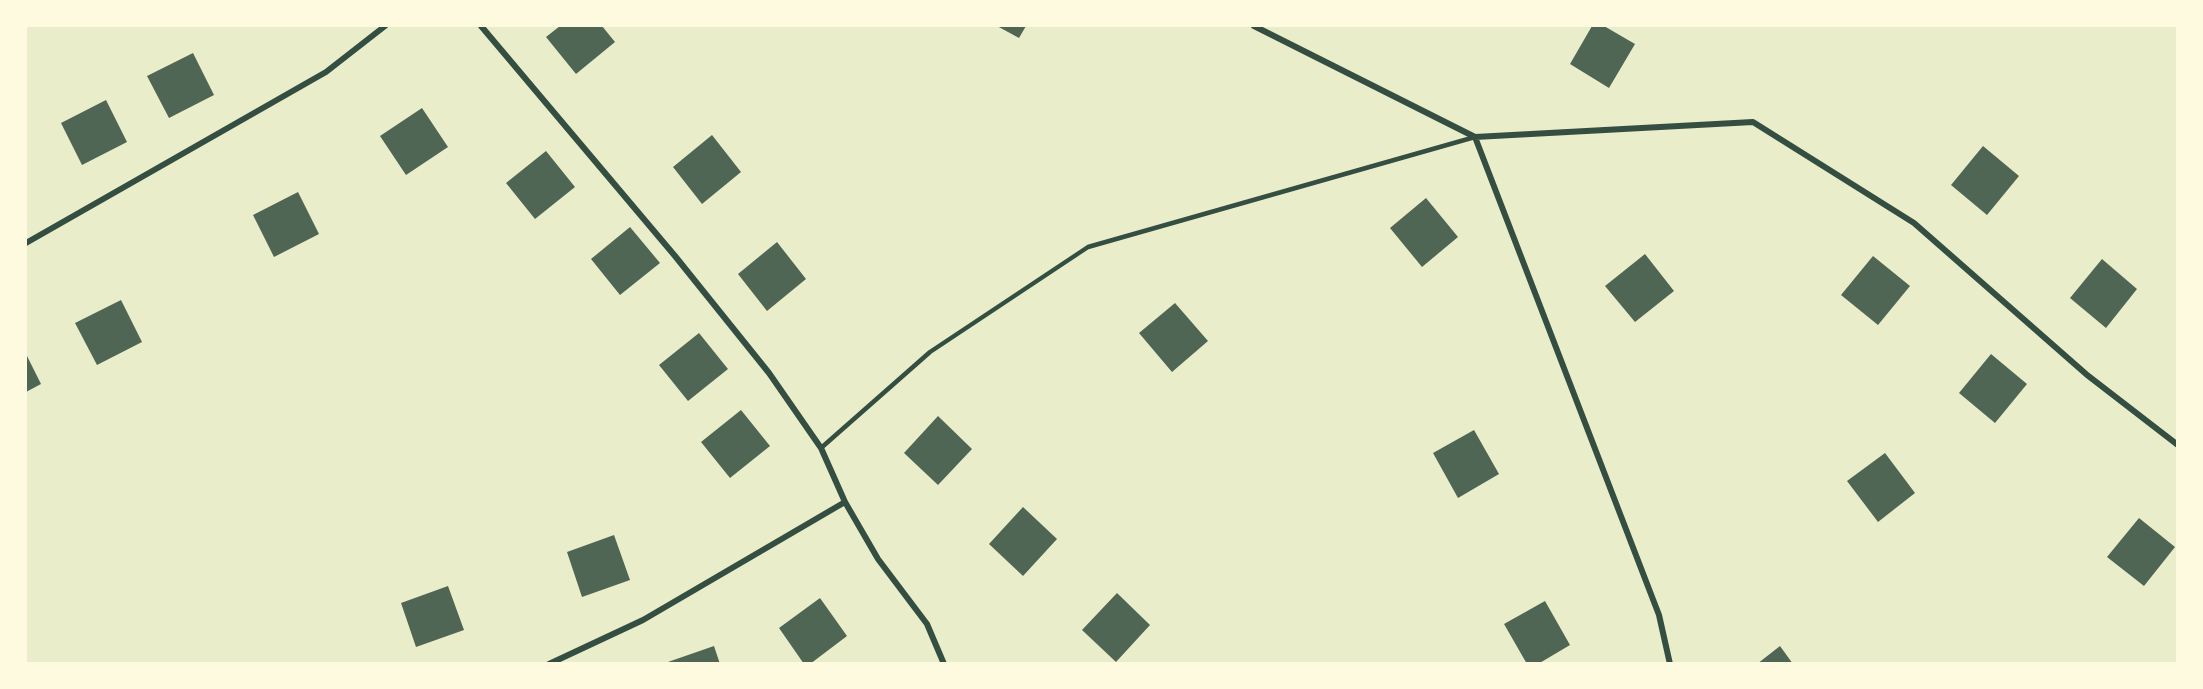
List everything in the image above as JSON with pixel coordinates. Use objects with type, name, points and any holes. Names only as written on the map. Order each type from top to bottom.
[{"type":"street","points":[[26,243],[326,72],[385,26]]},
{"type":"street","points":[[481,26],[675,256],[769,373],[821,448],[845,502],[878,559],[927,624],[944,663]]},
{"type":"street","points":[[1254,26],[1474,137],[1753,122],[1914,224],[2086,374],[2178,445]]},
{"type":"street","points":[[1474,137],[1659,615],[1670,663]]},
{"type":"street","points":[[549,663],[643,620],[845,502]]},
{"type":"lane","points":[[821,448],[930,352],[1088,247],[1474,137]]},
{"type":"building","points":[[560,26],[602,26],[615,42],[576,74],[546,37]]},
{"type":"building","points":[[997,26],[1026,26],[1019,38]]},
{"type":"building","points":[[1592,26],[1604,26],[1635,44],[1609,88],[1570,64]]},
{"type":"building","points":[[193,53],[214,95],[169,118],[147,76]]},
{"type":"building","points":[[106,100],[127,142],[82,165],[61,123]]},
{"type":"building","points":[[422,108],[448,147],[406,175],[380,136]]},
{"type":"building","points":[[712,135],[741,172],[702,204],[673,167]]},
{"type":"building","points":[[1983,146],[2019,176],[1987,215],[1951,185]]},
{"type":"building","points":[[546,151],[575,187],[535,219],[506,183]]},
{"type":"building","points":[[298,192],[319,234],[274,257],[253,215]]},
{"type":"building","points":[[1426,198],[1458,237],[1422,267],[1390,228]]},
{"type":"building","points":[[630,227],[660,263],[620,295],[591,259]]},
{"type":"building","points":[[777,242],[806,279],[767,311],[738,274]]},
{"type":"building","points":[[1645,254],[1674,291],[1635,322],[1605,286]]},
{"type":"building","points":[[1873,256],[1910,286],[1878,325],[1841,295]]},
{"type":"building","points":[[2102,259],[2137,289],[2106,328],[2070,298]]},
{"type":"building","points":[[121,300],[142,342],[97,365],[75,323]]},
{"type":"building","points":[[1175,303],[1208,341],[1172,372],[1139,333]]},
{"type":"building","points":[[699,333],[728,369],[688,401],[659,365]]},
{"type":"building","points":[[26,354],[41,384],[26,392]]},
{"type":"building","points":[[1991,354],[2027,384],[1995,423],[1959,393]]},
{"type":"building","points":[[741,410],[770,446],[730,478],[701,442]]},
{"type":"building","points":[[938,416],[972,449],[938,485],[904,453]]},
{"type":"building","points":[[1474,430],[1499,474],[1458,498],[1433,453]]},
{"type":"building","points":[[1885,453],[1915,493],[1878,522],[1847,481]]},
{"type":"building","points":[[1023,507],[1057,539],[1023,576],[989,544]]},
{"type":"building","points":[[2139,518],[2175,547],[2144,586],[2107,557]]},
{"type":"building","points":[[614,535],[630,580],[582,597],[567,552]]},
{"type":"building","points":[[448,586],[464,630],[416,647],[401,603]]},
{"type":"building","points":[[1117,593],[1150,625],[1116,662],[1082,630]]},
{"type":"building","points":[[820,598],[847,636],[810,664],[804,664],[779,628]]},
{"type":"building","points":[[1545,601],[1570,645],[1538,664],[1527,664],[1504,624]]},
{"type":"building","points":[[714,646],[720,664],[665,664],[665,663]]},
{"type":"building","points":[[1780,646],[1793,664],[1757,664]]}]
